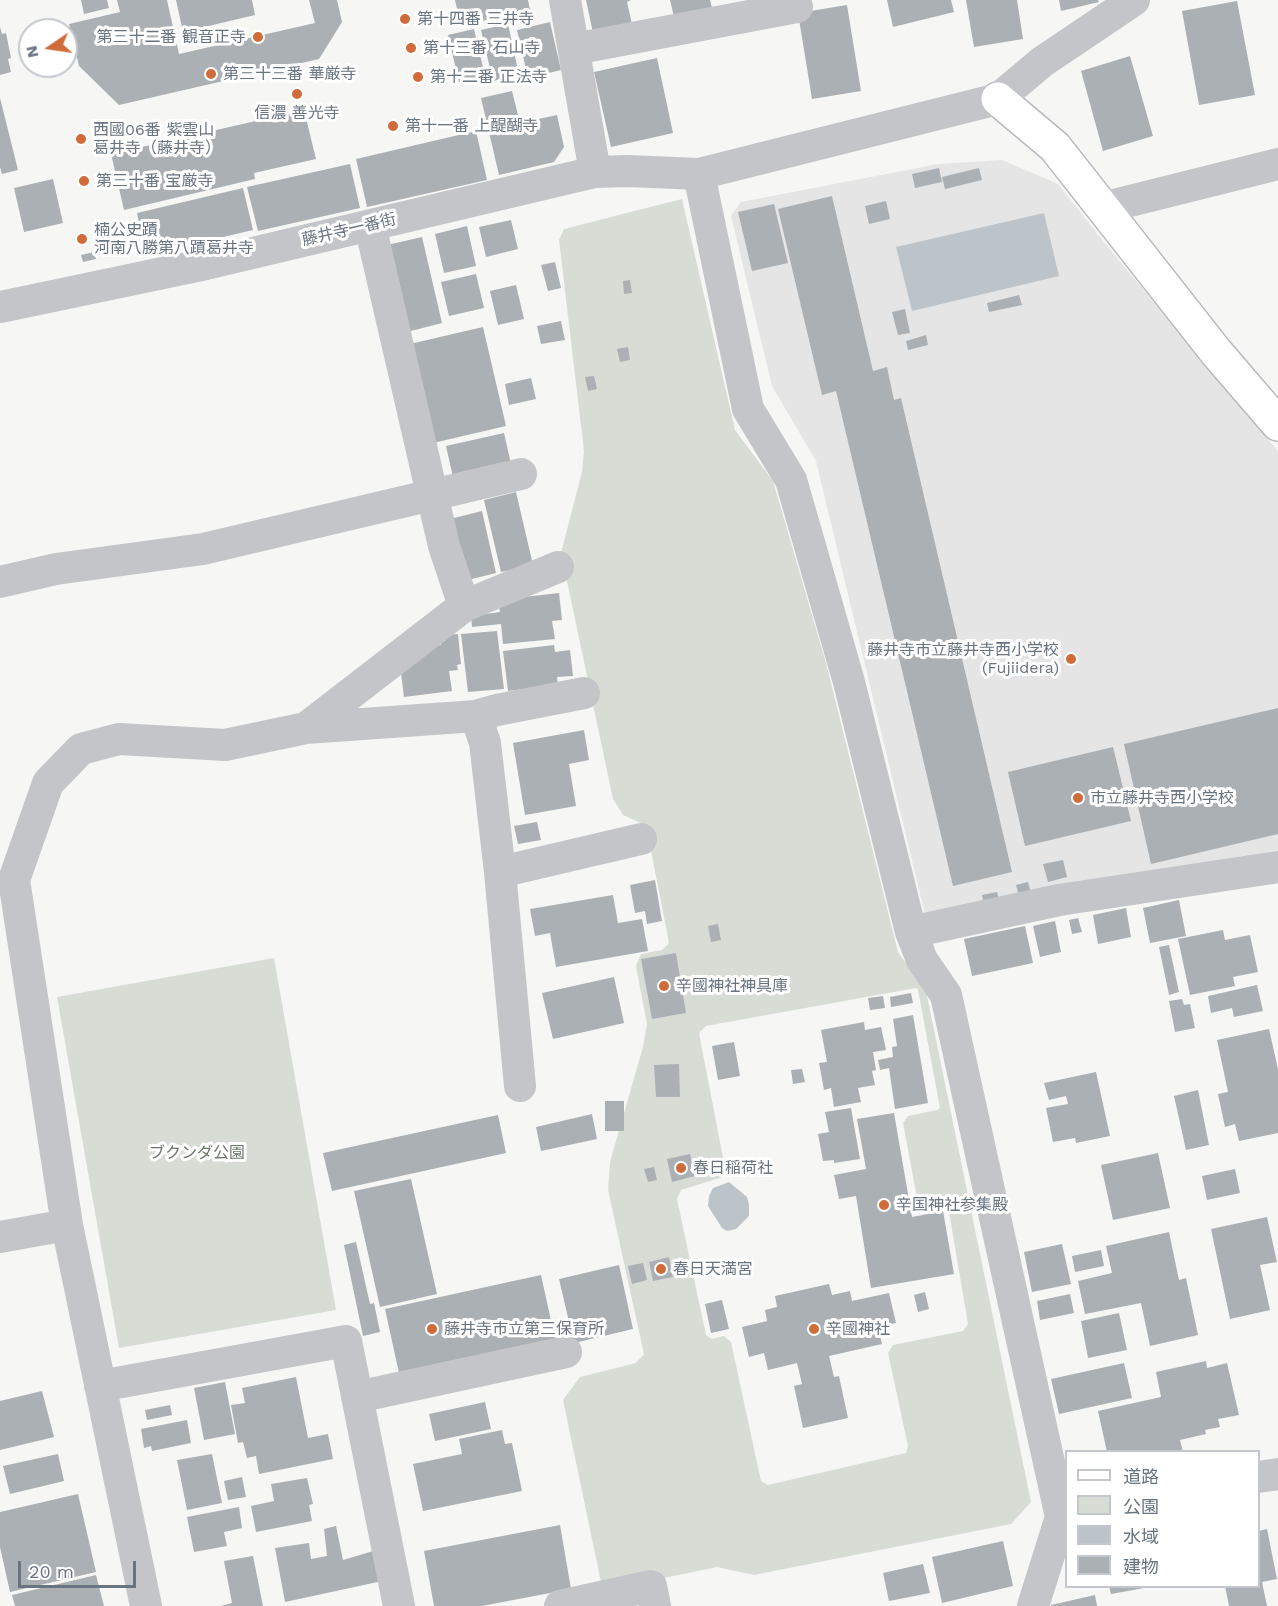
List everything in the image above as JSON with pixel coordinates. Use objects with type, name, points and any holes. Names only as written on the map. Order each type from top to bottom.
[{"type":"street","points":[[565,0],[595,172]]},
{"type":"street","points":[[1134,0],[1042,62],[999,99],[1055,147],[1216,352],[1278,424]]},
{"type":"street","points":[[574,49],[797,7]]},
{"type":"street","name":"藤井寺一番街","points":[[0,308],[206,264],[595,172],[699,174],[999,99]]},
{"type":"street","points":[[1102,208],[1278,164]]},
{"type":"street","points":[[699,174],[748,410],[791,480],[849,682],[911,932],[922,960],[946,994],[1064,1517],[1033,1606]]},
{"type":"street","points":[[370,225],[444,546],[464,606]]},
{"type":"street","points":[[0,582],[56,569],[203,549],[521,474]]},
{"type":"street","points":[[306,728],[464,606],[558,567]]},
{"type":"street","points":[[146,1606],[67,1226],[7,882],[48,783],[81,749],[118,740],[225,745],[306,728],[476,717],[497,710],[584,693]]},
{"type":"street","points":[[476,717],[485,743],[500,872],[520,1086]]},
{"type":"street","points":[[500,872],[641,839]]},
{"type":"street","points":[[911,932],[1059,900],[1278,867]]},
{"type":"street","points":[[0,1237],[67,1226]]},
{"type":"street","points":[[100,1386],[346,1341],[399,1606]]},
{"type":"street","points":[[357,1397],[566,1352]]},
{"type":"street","points":[[1260,1478],[1278,1473]]},
{"type":"street","points":[[560,1606],[651,1586],[655,1606]]},
{"type":"shaded area","name":"藤井寺市立藤井寺西小学校 (Fujiidera)","points":[[1002,160],[1058,184],[1278,451],[1278,856],[926,919],[816,461],[772,386],[731,216],[741,202],[938,164]]},
{"type":"green space","points":[[682,199],[735,430],[773,481],[826,663],[898,952],[926,991],[1031,1502],[1011,1524],[754,1575],[717,1567],[616,1588],[601,1582],[563,1400],[580,1377],[636,1363],[644,1354],[608,1190],[610,1162],[643,1047],[647,1024],[636,966],[641,954],[662,950],[669,943],[647,830],[643,824],[623,815],[613,799],[561,553],[582,472],[584,451],[559,240],[564,229]],"holes":[[[916,988],[940,1108],[908,1116],[903,1123],[918,1203],[922,1207],[943,1203],[948,1206],[968,1324],[963,1331],[893,1345],[888,1353],[908,1446],[906,1453],[768,1485],[761,1481],[731,1342],[724,1336],[712,1339],[706,1335],[677,1199],[681,1190],[723,1177],[725,1168],[699,1033],[706,1026]]]},
{"type":"green space","name":"ブクンダ公園","points":[[274,958],[336,1310],[119,1348],[57,997]]},
{"type":"water","points":[[1044,213],[1059,276],[912,311],[896,247]]},
{"type":"water","points":[[729,1182],[747,1197],[749,1216],[736,1229],[727,1231],[722,1228],[708,1206],[713,1188]]},
{"type":"building","points":[[81,0],[107,0],[109,8],[84,14]]},
{"type":"building","points":[[117,0],[167,0],[179,54],[315,23],[309,0],[337,0],[342,22],[319,59],[119,105],[79,66],[78,22],[120,12]]},
{"type":"building","points":[[176,0],[252,0],[255,15],[183,32]]},
{"type":"building","points":[[455,0],[528,0],[530,10],[461,26]]},
{"type":"building","points":[[586,0],[631,0],[627,2],[632,24],[593,33]]},
{"type":"building","points":[[670,0],[710,0],[713,12],[675,21]]},
{"type":"building","points":[[887,0],[951,0],[954,12],[893,27]]},
{"type":"building","points":[[966,0],[1017,0],[1023,39],[974,47]]},
{"type":"building","points":[[1059,0],[1098,0],[1099,2],[1061,11]]},
{"type":"building","points":[[1237,1],[1255,95],[1199,105],[1182,11]]},
{"type":"building","points":[[847,5],[861,91],[812,99],[798,13]]},
{"type":"building","points":[[550,22],[561,70],[528,78],[517,30]]},
{"type":"building","points":[[508,24],[519,75],[493,81],[481,30]]},
{"type":"building","points":[[0,27],[2,34],[6,33],[11,72],[0,75]]},
{"type":"building","points":[[474,29],[485,76],[459,82],[448,35]]},
{"type":"building","points":[[1130,56],[1153,136],[1103,151],[1081,71]]},
{"type":"building","points":[[657,58],[673,133],[611,147],[594,72]]},
{"type":"building","points":[[512,91],[520,123],[557,115],[564,147],[554,162],[499,175],[481,98]]},
{"type":"building","points":[[0,98],[18,170],[2,174],[0,167]]},
{"type":"building","points":[[304,110],[316,159],[254,173],[255,179],[124,210],[111,154]]},
{"type":"building","points":[[476,131],[487,180],[367,207],[356,159]]},
{"type":"building","points":[[350,164],[360,208],[258,231],[247,187]]},
{"type":"building","points":[[939,168],[942,182],[915,188],[912,174]]},
{"type":"building","points":[[979,168],[982,180],[945,189],[942,177]]},
{"type":"building","points":[[53,179],[63,223],[24,232],[14,188]]},
{"type":"building","points":[[243,188],[253,230],[146,255],[137,213]]},
{"type":"building","points":[[832,196],[873,371],[887,367],[894,400],[901,398],[1012,872],[953,886],[836,391],[822,395],[778,209]]},
{"type":"building","points":[[886,201],[890,219],[869,224],[865,206]]},
{"type":"building","points":[[774,204],[788,263],[752,271],[738,212]]},
{"type":"building","points":[[511,220],[518,249],[486,257],[479,227]]},
{"type":"building","points":[[467,226],[476,266],[444,273],[435,234]]},
{"type":"building","points":[[422,237],[442,323],[407,332],[387,245]]},
{"type":"building","points":[[94,252],[96,259],[83,262],[81,255]]},
{"type":"building","points":[[555,262],[561,288],[548,291],[541,265]]},
{"type":"building","points":[[476,274],[484,308],[449,316],[441,282]]},
{"type":"building","points":[[630,280],[632,293],[624,294],[623,281]]},
{"type":"building","points":[[516,285],[524,319],[498,325],[490,291]]},
{"type":"building","points":[[1019,295],[1022,305],[989,312],[987,303]]},
{"type":"building","points":[[905,309],[910,333],[898,335],[892,312]]},
{"type":"building","points":[[561,321],[565,340],[541,344],[537,326]]},
{"type":"building","points":[[483,327],[506,426],[433,443],[410,344]]},
{"type":"building","points":[[926,335],[928,345],[908,350],[906,341]]},
{"type":"building","points":[[628,347],[630,360],[620,362],[617,349]]},
{"type":"building","points":[[594,376],[597,389],[588,391],[585,377]]},
{"type":"building","points":[[531,378],[536,399],[509,405],[505,384]]},
{"type":"building","points":[[504,433],[511,464],[453,477],[446,446]]},
{"type":"building","points":[[516,492],[533,565],[501,572],[484,500]]},
{"type":"building","points":[[482,511],[496,573],[464,581],[450,519]]},
{"type":"building","points":[[559,593],[562,620],[552,621],[555,639],[503,644],[501,624],[472,627],[471,616],[500,612],[498,600]]},
{"type":"building","points":[[497,631],[504,689],[468,692],[461,634]]},
{"type":"building","points":[[458,634],[461,664],[457,665],[458,670],[449,671],[452,691],[404,697],[400,665],[423,647],[441,645],[441,635]]},
{"type":"building","points":[[554,645],[555,652],[570,650],[573,676],[557,677],[558,685],[508,691],[503,651]]},
{"type":"building","points":[[1278,708],[1278,834],[1151,864],[1124,744]]},
{"type":"building","points":[[584,730],[589,760],[569,764],[576,806],[525,815],[513,743]]},
{"type":"building","points":[[1113,747],[1131,821],[1025,846],[1008,772]]},
{"type":"building","points":[[537,822],[541,840],[518,844],[514,826]]},
{"type":"building","points":[[1063,860],[1067,877],[1048,882],[1043,864]]},
{"type":"building","points":[[655,880],[662,921],[647,924],[645,911],[635,913],[630,885]]},
{"type":"building","points":[[1028,882],[1031,893],[1019,896],[1016,885]]},
{"type":"building","points":[[997,892],[999,900],[984,904],[982,895]]},
{"type":"building","points":[[613,895],[618,923],[642,919],[648,951],[556,967],[550,933],[535,936],[530,909]]},
{"type":"building","points":[[1179,900],[1186,936],[1150,943],[1143,908]]},
{"type":"building","points":[[1126,908],[1131,937],[1098,944],[1093,915]]},
{"type":"building","points":[[1078,918],[1082,932],[1072,934],[1069,920]]},
{"type":"building","points":[[1055,921],[1061,952],[1040,957],[1033,926]]},
{"type":"building","points":[[718,924],[721,940],[711,942],[708,926]]},
{"type":"building","points":[[1025,926],[1033,963],[972,976],[964,939]]},
{"type":"building","points":[[1223,930],[1225,940],[1250,935],[1258,972],[1233,977],[1235,986],[1190,995],[1178,939]]},
{"type":"building","points":[[1169,945],[1179,992],[1169,995],[1159,947]]},
{"type":"building","name":"辛國神社神具庫","points":[[676,953],[686,1013],[652,1019],[641,959]]},
{"type":"building","points":[[614,977],[624,1023],[553,1039],[542,993]]},
{"type":"building","points":[[1257,985],[1263,1011],[1234,1017],[1232,1008],[1211,1013],[1208,996]]},
{"type":"building","points":[[911,993],[913,1003],[891,1007],[890,997]]},
{"type":"building","points":[[883,996],[885,1008],[870,1010],[868,998]]},
{"type":"building","points":[[1182,999],[1184,1005],[1190,1004],[1195,1028],[1175,1032],[1169,1001]]},
{"type":"building","points":[[913,1015],[928,1103],[895,1109],[889,1068],[880,1070],[878,1060],[893,1057],[892,1047],[897,1046],[893,1019]]},
{"type":"building","points":[[864,1022],[865,1030],[881,1027],[886,1050],[873,1052],[876,1070],[872,1071],[875,1085],[858,1088],[861,1102],[834,1107],[831,1088],[824,1090],[819,1063],[827,1062],[821,1030]]},
{"type":"building","points":[[1269,1029],[1278,1069],[1278,1133],[1239,1141],[1235,1124],[1225,1127],[1218,1094],[1228,1092],[1217,1040]]},
{"type":"building","points":[[734,1042],[740,1076],[718,1080],[712,1046]]},
{"type":"building","points":[[679,1064],[680,1097],[656,1097],[654,1065]]},
{"type":"building","points":[[802,1069],[805,1082],[793,1084],[791,1070]]},
{"type":"building","points":[[1096,1072],[1110,1136],[1076,1143],[1075,1138],[1053,1142],[1046,1108],[1068,1104],[1066,1096],[1049,1100],[1044,1083]]},
{"type":"building","points":[[1198,1090],[1209,1145],[1186,1150],[1174,1096]]},
{"type":"building","points":[[605,1101],[624,1101],[624,1131],[605,1131]]},
{"type":"building","points":[[851,1108],[860,1159],[834,1163],[834,1160],[823,1161],[818,1134],[829,1132],[825,1112]]},
{"type":"building","name":"辛国神社参集殿","points":[[894,1113],[912,1217],[943,1211],[954,1274],[871,1288],[856,1196],[839,1199],[834,1175],[866,1169],[857,1119]]},
{"type":"building","points":[[592,1114],[597,1139],[541,1151],[536,1127]]},
{"type":"building","points":[[498,1115],[506,1153],[332,1191],[323,1153]]},
{"type":"building","points":[[1158,1153],[1170,1208],[1113,1220],[1101,1165]]},
{"type":"building","name":"春日稲荷社","points":[[690,1154],[695,1176],[672,1182],[667,1159]]},
{"type":"building","points":[[654,1167],[657,1180],[648,1182],[644,1169]]},
{"type":"building","points":[[1235,1169],[1240,1193],[1207,1200],[1202,1176]]},
{"type":"building","points":[[411,1179],[437,1294],[380,1307],[354,1191]]},
{"type":"building","points":[[1267,1217],[1277,1262],[1260,1265],[1270,1310],[1230,1319],[1211,1229]]},
{"type":"building","points":[[1169,1232],[1179,1280],[1186,1278],[1198,1335],[1150,1346],[1141,1303],[1085,1314],[1078,1281],[1112,1273],[1106,1246]]},
{"type":"building","points":[[356,1242],[370,1304],[374,1303],[380,1332],[363,1336],[344,1245]]},
{"type":"building","points":[[1062,1244],[1071,1284],[1032,1292],[1024,1252]]},
{"type":"building","points":[[1101,1250],[1104,1266],[1075,1272],[1072,1256]]},
{"type":"building","name":"春日天満宮","points":[[669,1257],[673,1277],[653,1281],[649,1262]]},
{"type":"building","points":[[643,1263],[647,1280],[632,1284],[628,1266]]},
{"type":"building","points":[[619,1265],[633,1329],[574,1343],[559,1279]]},
{"type":"building","points":[[541,1275],[555,1339],[399,1373],[385,1309]]},
{"type":"building","points":[[829,1284],[832,1295],[850,1291],[852,1301],[889,1293],[896,1323],[878,1327],[882,1344],[829,1356],[834,1377],[839,1376],[848,1418],[803,1428],[794,1386],[802,1384],[797,1363],[768,1370],[764,1353],[749,1357],[742,1327],[767,1321],[765,1310],[777,1307],[775,1296]]},
{"type":"building","points":[[925,1292],[929,1309],[918,1312],[914,1295]]},
{"type":"building","points":[[1070,1294],[1074,1313],[1040,1320],[1037,1301]]},
{"type":"building","points":[[722,1300],[729,1329],[711,1333],[705,1304]]},
{"type":"building","points":[[1119,1313],[1127,1350],[1088,1358],[1081,1321]]},
{"type":"building","points":[[1206,1361],[1207,1368],[1227,1363],[1239,1415],[1218,1419],[1220,1427],[1205,1430],[1206,1434],[1180,1440],[1182,1450],[1107,1450],[1098,1411],[1161,1397],[1156,1372]]},
{"type":"building","points":[[1124,1363],[1132,1398],[1059,1414],[1051,1379]]},
{"type":"building","points":[[296,1377],[308,1438],[328,1434],[333,1459],[259,1474],[256,1456],[247,1458],[243,1442],[238,1443],[231,1405],[245,1403],[242,1388]]},
{"type":"building","points":[[225,1382],[235,1434],[204,1440],[194,1388]]},
{"type":"building","points":[[42,1391],[54,1437],[0,1450],[0,1401]]},
{"type":"building","points":[[485,1402],[491,1429],[435,1441],[429,1414]]},
{"type":"building","points":[[170,1405],[172,1415],[147,1420],[145,1410]]},
{"type":"building","points":[[187,1420],[191,1443],[152,1451],[151,1446],[144,1448],[141,1429]]},
{"type":"building","points":[[502,1430],[505,1444],[512,1443],[522,1491],[423,1511],[413,1464],[462,1454],[459,1439]]},
{"type":"building","points":[[58,1454],[64,1481],[10,1494],[3,1466]]},
{"type":"building","points":[[212,1454],[222,1503],[187,1510],[177,1460]]},
{"type":"building","points":[[242,1477],[246,1497],[228,1500],[224,1481]]},
{"type":"building","points":[[307,1478],[313,1504],[309,1505],[312,1521],[256,1532],[251,1506],[274,1501],[271,1484]]},
{"type":"building","points":[[78,1494],[96,1572],[10,1592],[0,1547],[0,1512]]},
{"type":"building","points":[[239,1507],[242,1528],[224,1532],[227,1546],[194,1552],[187,1517]]},
{"type":"building","points":[[560,1525],[571,1589],[482,1606],[434,1606],[424,1551]]},
{"type":"building","points":[[336,1526],[343,1560],[380,1549],[387,1580],[285,1602],[275,1548],[309,1543],[311,1559],[327,1556],[324,1529]]},
{"type":"building","points":[[1267,1529],[1277,1579],[1262,1582],[1267,1606],[1229,1606],[1225,1588],[1260,1588],[1260,1531]]},
{"type":"building","points":[[1003,1541],[1013,1586],[942,1603],[932,1557]]},
{"type":"building","points":[[253,1556],[263,1606],[221,1606],[232,1603],[224,1561]]},
{"type":"building","points":[[923,1564],[930,1593],[889,1601],[883,1573]]},
{"type":"building","points":[[96,1575],[104,1606],[15,1606],[12,1595]]},
{"type":"building","points":[[1110,1588],[1144,1588],[1111,1594]]},
{"type":"building","points":[[1095,1595],[1097,1606],[1051,1606],[1051,1605]]},
{"type":"place","name":"第十四番 三井寺","points":[[405,19]]},
{"type":"place","name":"第三十二番 観音正寺","points":[[258,37]]},
{"type":"place","name":"第十三番 石山寺","points":[[411,48]]},
{"type":"place","name":"第三十三番 華厳寺","points":[[211,74]]},
{"type":"place","name":"第十二番 正法寺","points":[[418,77]]},
{"type":"place","name":"信濃 善光寺","points":[[297,94]]},
{"type":"place","name":"第十一番 上醍醐寺","points":[[393,126]]},
{"type":"place","name":"西國06番 紫雲山 葛井寺（藤井寺）","points":[[81,139]]},
{"type":"place","name":"第三十番 宝厳寺","points":[[84,181]]},
{"type":"place","name":"楠公史蹟 河南八勝第八蹟葛井寺","points":[[82,239]]},
{"type":"place","name":"藤井寺市立藤井寺西小学校 (Fujiidera)","points":[[1071,659]]},
{"type":"place","name":"市立藤井寺西小学校","points":[[1078,798]]},
{"type":"place","name":"辛國神社神具庫","points":[[664,986]]},
{"type":"place","name":"春日稲荷社","points":[[681,1168]]},
{"type":"place","name":"辛国神社参集殿","points":[[884,1205]]},
{"type":"place","name":"春日天満宮","points":[[661,1269]]},
{"type":"place","name":"藤井寺市立第三保育所","points":[[432,1329]]},
{"type":"place","name":"辛國神社","points":[[814,1329]]}]
